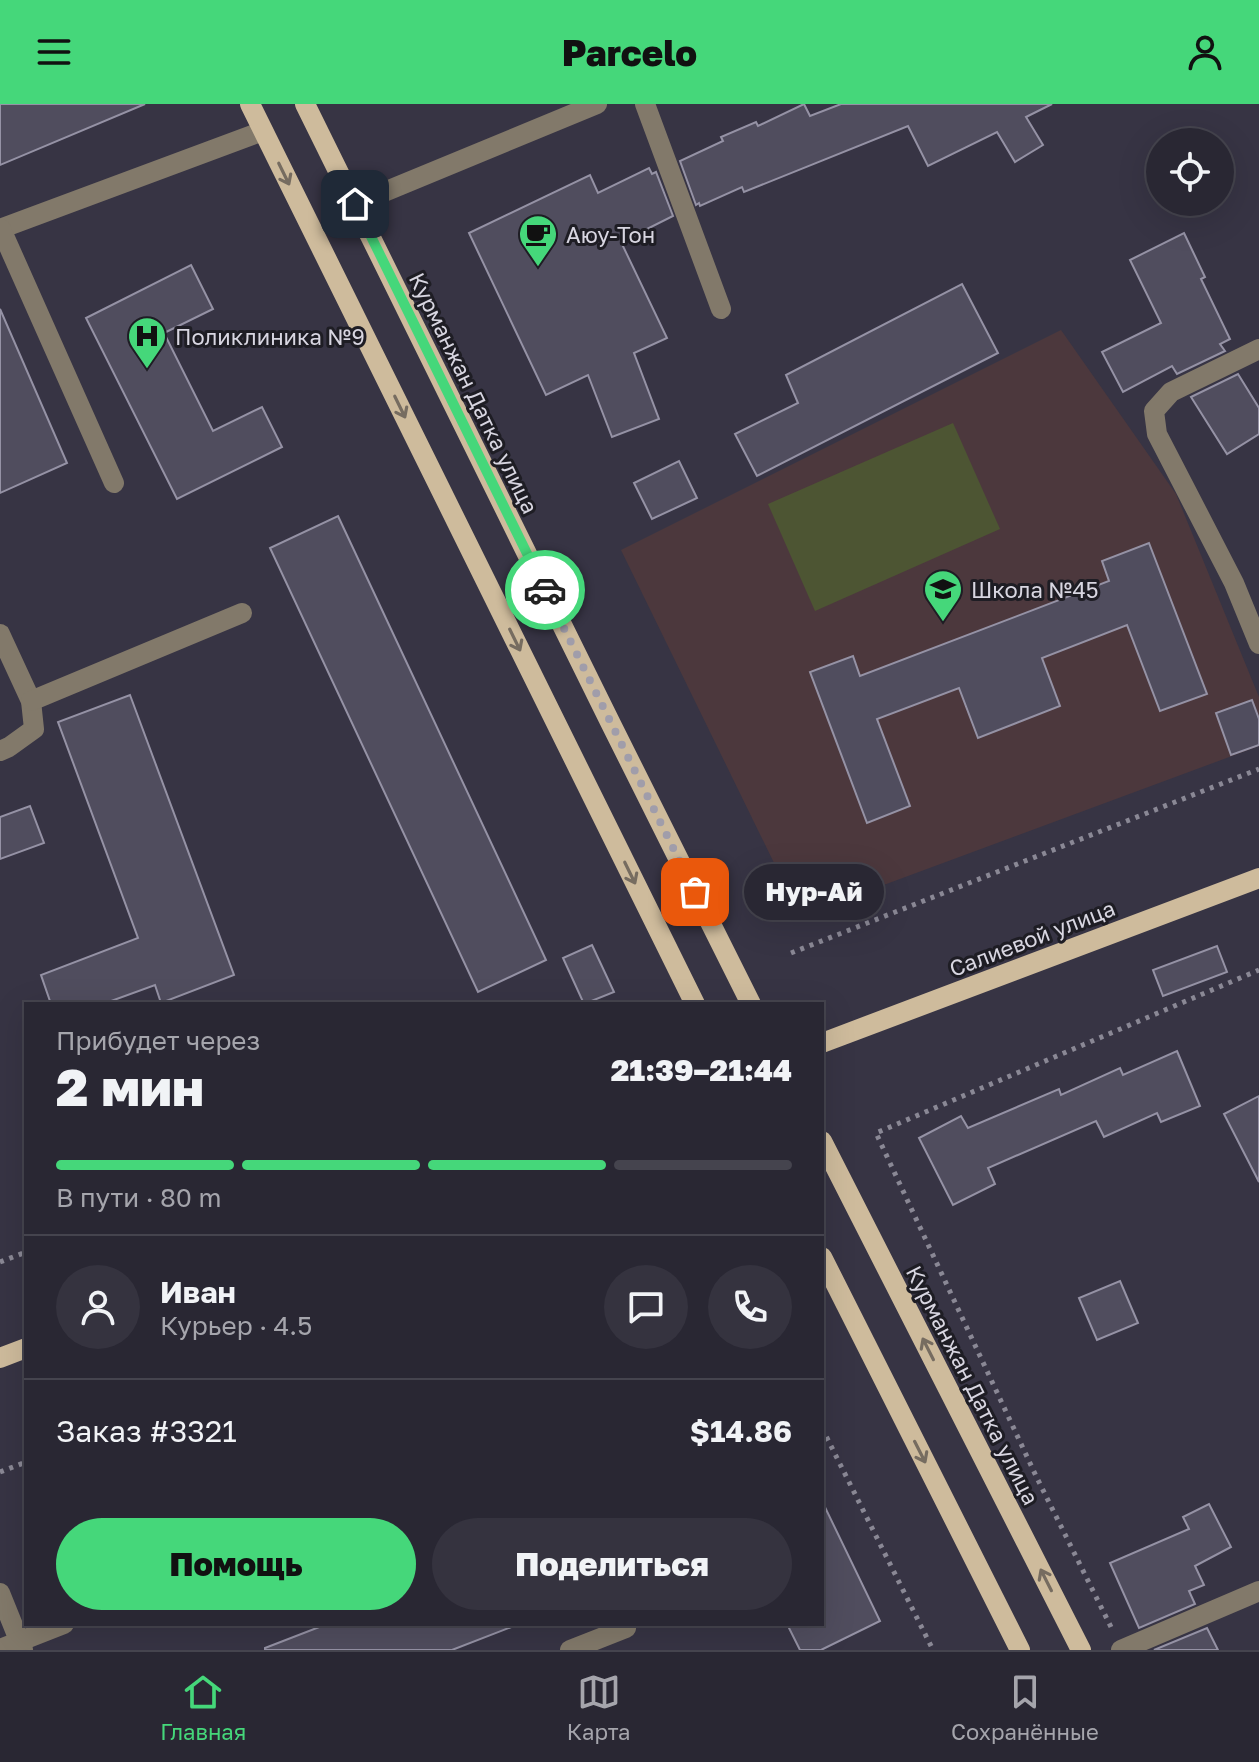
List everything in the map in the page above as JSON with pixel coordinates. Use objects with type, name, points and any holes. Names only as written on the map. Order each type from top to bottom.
[{"type":"main road","points":[[250,104],[694,1002]]},
{"type":"main road","name":"Курманжан Датка улица","points":[[305,104],[750,1002]]},
{"type":"main road","name":"Салиевой улица","points":[[824,1042],[1259,878]]},
{"type":"main road","name":"Курманжан Датка улица","points":[[824,1145],[1081,1650]]},
{"type":"main road","points":[[824,1261],[1020,1650]]},
{"type":"main road","points":[[0,1358],[24,1349]]},
{"type":"street","points":[[355,204],[597,104]]},
{"type":"street","points":[[645,104],[721,309]]},
{"type":"street","points":[[114,483],[0,229],[263,131]]},
{"type":"street","points":[[1259,349],[1171,392],[1154,411],[1157,434],[1234,583],[1259,644]]},
{"type":"street","points":[[31,701],[242,613]]},
{"type":"street","points":[[0,634],[31,701],[34,729],[0,751]]},
{"type":"street","points":[[1122,1650],[1259,1591]]},
{"type":"street","points":[[0,1593],[14,1647],[60,1626]]},
{"type":"street","points":[[570,1650],[625,1626]]},
{"type":"path","points":[[791,953],[1259,769]]},
{"type":"path","points":[[1122,1650],[1036,1476],[876,1133],[1259,970]]},
{"type":"path","points":[[0,1262],[24,1253]]},
{"type":"path","points":[[824,1432],[933,1650]]},
{"type":"path","points":[[0,1472],[24,1463]]},
{"type":"shaded area","name":"Школа №45","points":[[1061,330],[1176,494],[1259,697],[1259,746],[800,916],[621,550]]},
{"type":"green space","points":[[953,423],[1000,529],[815,611],[768,504]]},
{"type":"building","points":[[0,104],[145,104],[0,165]]},
{"type":"building","points":[[804,104],[810,116],[841,104],[1052,104],[1026,117],[1043,145],[1015,162],[997,132],[928,166],[908,126],[744,192],[742,187],[696,205],[680,161],[723,141],[721,137],[756,122],[758,126]]},
{"type":"building","points":[[649,168],[652,174],[656,172],[673,216],[621,242],[667,338],[634,353],[659,419],[612,437],[588,375],[546,395],[469,233],[590,175],[598,193]]},
{"type":"building","points":[[1184,233],[1205,277],[1201,279],[1230,339],[1220,344],[1225,351],[1177,374],[1172,366],[1123,392],[1102,352],[1161,323],[1130,260]]},
{"type":"building","name":"Поликлиника №9","points":[[191,265],[213,309],[164,333],[213,431],[262,407],[282,447],[177,499],[86,318]]},
{"type":"building","points":[[962,284],[998,353],[757,476],[735,434],[798,403],[786,375]]},
{"type":"building","points":[[0,309],[67,463],[0,493]]},
{"type":"building","points":[[1238,374],[1259,408],[1259,434],[1227,454],[1191,397]]},
{"type":"building","points":[[679,461],[697,498],[652,519],[634,483]]},
{"type":"building","points":[[338,516],[546,960],[478,992],[270,548]]},
{"type":"building","points":[[1149,543],[1207,694],[1160,711],[1127,625],[1042,658],[1060,706],[978,738],[959,688],[877,719],[910,806],[867,823],[810,672],[853,656],[860,676],[1109,581],[1102,561]]},
{"type":"building","points":[[130,695],[234,975],[164,1002],[161,1002],[155,985],[108,1002],[50,1002],[41,975],[138,938],[58,722]]},
{"type":"building","points":[[1252,700],[1259,719],[1259,745],[1231,755],[1216,713]]},
{"type":"building","points":[[30,806],[44,843],[0,859],[0,817]]},
{"type":"building","points":[[592,945],[614,992],[583,1002],[563,958]]},
{"type":"building","points":[[1217,946],[1227,972],[1163,996],[1153,970]]},
{"type":"building","points":[[1177,1051],[1200,1106],[1161,1122],[1157,1113],[1104,1137],[1096,1121],[988,1168],[995,1184],[953,1205],[919,1138],[961,1116],[968,1128],[1059,1089],[1061,1095],[1120,1068],[1123,1075]]},
{"type":"building","points":[[1259,1096],[1259,1182],[1224,1114]]},
{"type":"building","points":[[1120,1281],[1138,1323],[1097,1340],[1079,1298]]},
{"type":"building","points":[[1209,1504],[1231,1547],[1195,1566],[1204,1585],[1189,1591],[1195,1604],[1139,1628],[1110,1563],[1189,1529],[1183,1517]]},
{"type":"building","points":[[824,1505],[880,1621],[821,1650],[800,1650],[788,1626],[824,1626]]},
{"type":"building","points":[[322,1626],[514,1626],[452,1650],[265,1648]]},
{"type":"building","points":[[1207,1628],[1218,1650],[1154,1650]]},
{"type":"way so far","points":[[545,590],[695,892]]},
{"type":"place","name":"Аюу-Тон","points":[[538,268]]},
{"type":"place","name":"Поликлиника №9","points":[[147,370]]},
{"type":"place","name":"Школа №45","points":[[943,623]]},
{"type":"place","name":"Нур-Ай","points":[[695,892]]},
{"type":"route","points":[[355,204],[545,590]]}]
